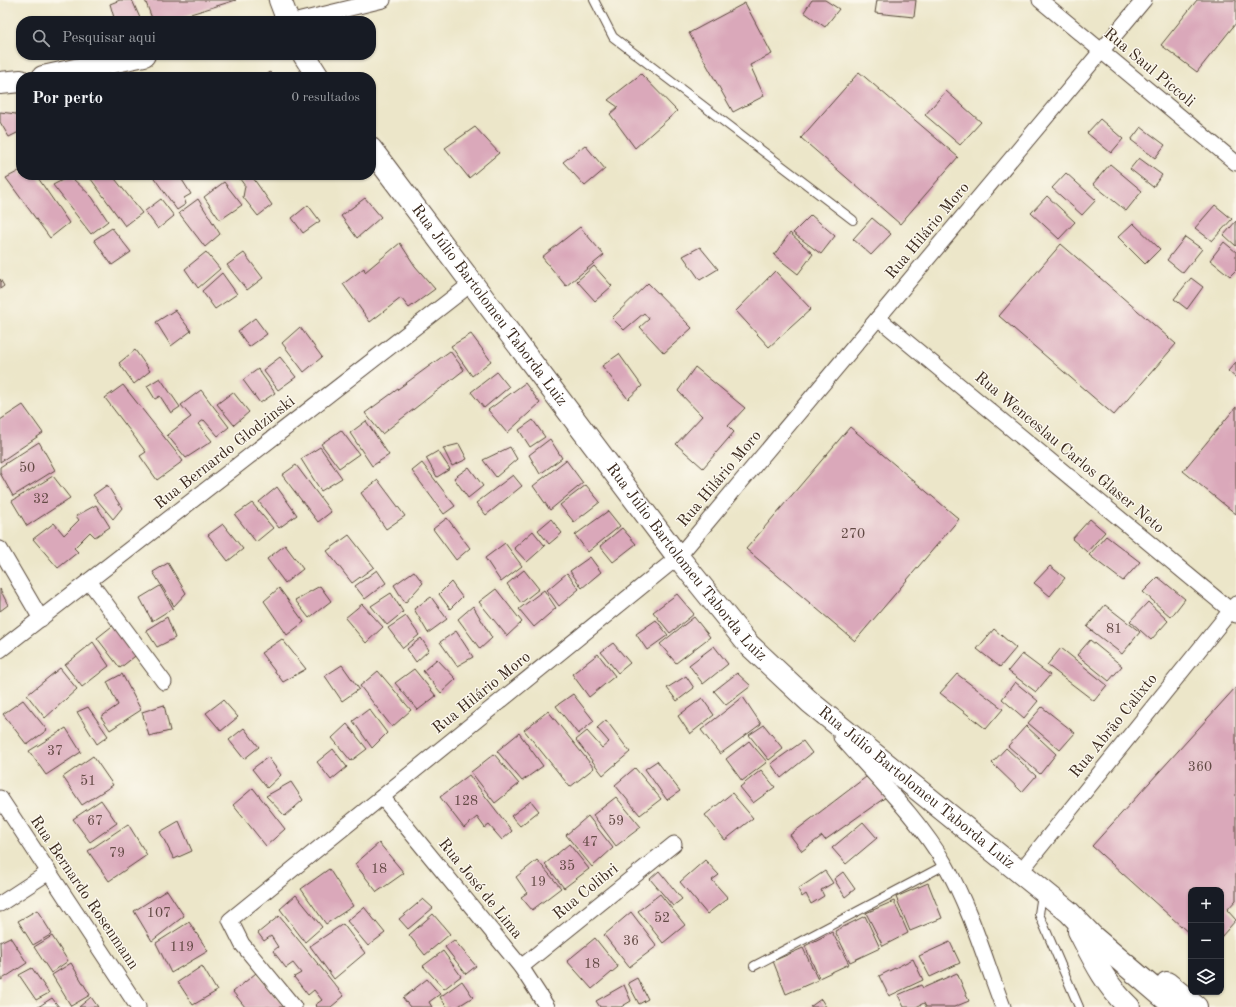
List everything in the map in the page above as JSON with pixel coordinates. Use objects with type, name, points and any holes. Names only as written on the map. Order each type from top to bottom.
[{"type":"main road","points":[[280,0],[286,16]]},
{"type":"main road","points":[[66,72],[121,60]]},
{"type":"main road","points":[[307,60],[315,72]]},
{"type":"main road","points":[[0,83],[16,81]]},
{"type":"main road","name":"Rua Júlio Bartolomeu Taborda Luiz","points":[[376,156],[678,558],[748,644],[811,703],[1069,912],[1092,937],[1153,980],[1196,1007]]},
{"type":"main road","points":[[1069,912],[1110,987],[1129,1007]]},
{"type":"main road","name":"Rua Júlio Bartolomeu Taborda Luiz","points":[[1153,980],[1176,1007]]},
{"type":"street","points":[[318,16],[383,0]]},
{"type":"street","name":"Rua Saul Piccoli","points":[[1040,0],[1236,163]]},
{"type":"street","name":"Rua Hilário Moro","points":[[294,1007],[242,944],[230,920],[678,558],[1144,0]]},
{"type":"street","name":"Rua Bernardo Glodzinski","points":[[0,650],[472,283]]},
{"type":"street","name":"Rua Wenceslau Carlos Glaser Neto","points":[[878,318],[1234,610]]},
{"type":"street","points":[[0,549],[41,619]]},
{"type":"street","points":[[89,581],[164,682]]},
{"type":"street","name":"Rua Abrão Calixto","points":[[1020,872],[1234,610]]},
{"type":"street","points":[[811,703],[911,818],[945,865],[968,914],[1003,1007]]},
{"type":"street","name":"Rua Bernardo Rosenmann","points":[[0,798],[138,1007]]},
{"type":"street","name":"Rua José de Lima","points":[[382,798],[521,967],[547,1007]]},
{"type":"street","name":"Rua Colibri","points":[[521,967],[674,844]]},
{"type":"street","points":[[0,904],[49,872]]},
{"type":"lane","points":[[594,0],[612,37],[853,220]]},
{"type":"lane","points":[[754,966],[945,865]]},
{"type":"lane","points":[[1043,890],[1040,914],[1079,1007]]},
{"type":"building","points":[[120,0],[132,0],[139,16],[114,16],[110,4]]},
{"type":"building","points":[[145,0],[236,0],[184,16],[151,16]]},
{"type":"building","points":[[812,0],[825,0],[839,9],[825,27],[804,12]]},
{"type":"building","points":[[877,0],[916,0],[914,17],[875,13]]},
{"type":"building","points":[[1197,0],[1236,0],[1236,23],[1197,72],[1161,45]]},
{"type":"building","points":[[745,3],[772,54],[750,65],[764,96],[733,112],[689,33]]},
{"type":"building","points":[[859,72],[958,157],[900,224],[801,138]]},
{"type":"building","points":[[641,74],[677,111],[635,148],[610,114],[618,107],[608,100]]},
{"type":"building","points":[[946,91],[981,122],[960,145],[925,115]]},
{"type":"building","points":[[0,112],[16,114],[16,134],[9,137],[0,122]]},
{"type":"building","points":[[1100,119],[1123,139],[1111,153],[1087,133]]},
{"type":"building","points":[[475,127],[499,153],[469,178],[445,148]]},
{"type":"building","points":[[1141,127],[1165,145],[1155,158],[1131,140]]},
{"type":"building","points":[[585,145],[605,169],[585,186],[563,162]]},
{"type":"building","points":[[1139,158],[1162,175],[1153,187],[1130,169]]},
{"type":"building","points":[[1110,164],[1142,191],[1126,211],[1093,184]]},
{"type":"building","points":[[16,173],[16,180],[39,180],[69,223],[50,238],[6,178]]},
{"type":"building","points":[[1066,173],[1096,200],[1082,215],[1052,188]]},
{"type":"building","points":[[62,180],[74,180],[92,197],[108,221],[91,234],[53,185]]},
{"type":"building","points":[[92,180],[116,180],[142,213],[125,226]]},
{"type":"building","points":[[156,180],[182,180],[191,194],[184,198],[186,204],[177,210]]},
{"type":"building","points":[[241,180],[254,180],[272,205],[258,216],[243,197],[245,186]]},
{"type":"building","points":[[224,182],[242,205],[220,220],[204,197]]},
{"type":"building","points":[[1047,196],[1075,222],[1059,239],[1031,213]]},
{"type":"building","points":[[365,198],[381,217],[357,238],[341,216]]},
{"type":"building","points":[[161,199],[174,216],[158,229],[145,211]]},
{"type":"building","points":[[198,199],[220,234],[205,247],[179,213]]},
{"type":"building","points":[[308,205],[320,221],[303,233],[292,218]]},
{"type":"building","points":[[1215,205],[1232,219],[1212,241],[1195,228]]},
{"type":"building","points":[[811,215],[835,236],[821,254],[793,233]]},
{"type":"building","points":[[872,218],[891,234],[871,255],[853,239]]},
{"type":"building","points":[[1236,221],[1236,246],[1224,235]]},
{"type":"building","points":[[1133,223],[1160,249],[1145,264],[1118,237]]},
{"type":"building","points":[[580,227],[604,255],[566,286],[542,257]]},
{"type":"building","points":[[112,228],[131,252],[112,265],[94,240]]},
{"type":"building","points":[[790,233],[813,254],[798,274],[774,255]]},
{"type":"building","points":[[1185,237],[1202,249],[1183,273],[1167,260]]},
{"type":"building","points":[[1224,242],[1236,252],[1236,270],[1230,276],[1210,260]]},
{"type":"building","points":[[400,243],[415,266],[435,289],[409,308],[401,298],[370,322],[343,284],[364,268],[365,272]]},
{"type":"building","points":[[1061,244],[1176,344],[1114,415],[999,316]]},
{"type":"building","points":[[700,247],[718,269],[700,280],[683,256]]},
{"type":"building","points":[[206,252],[220,269],[198,288],[185,269]]},
{"type":"building","points":[[244,253],[263,278],[247,290],[227,265]]},
{"type":"building","points":[[594,266],[612,286],[595,301],[577,281]]},
{"type":"building","points":[[775,271],[811,309],[769,347],[736,311]]},
{"type":"building","points":[[222,273],[237,294],[215,309],[202,291]]},
{"type":"building","points":[[1191,278],[1203,287],[1187,309],[1174,299]]},
{"type":"building","points":[[0,279],[4,286],[0,289]]},
{"type":"building","points":[[648,283],[692,328],[664,353],[640,327],[649,319],[644,313],[624,330],[612,318]]},
{"type":"building","points":[[175,310],[191,331],[171,346],[156,322]]},
{"type":"building","points":[[255,318],[267,334],[249,347],[238,331]]},
{"type":"building","points":[[300,327],[322,357],[304,372],[282,343]]},
{"type":"building","points":[[471,334],[491,361],[472,376],[451,346]]},
{"type":"building","points":[[135,350],[150,371],[134,384],[119,363]]},
{"type":"building","points":[[450,351],[464,370],[382,434],[365,413]]},
{"type":"building","points":[[619,354],[642,386],[628,399],[602,366]]},
{"type":"building","points":[[280,357],[296,377],[278,390],[263,370]]},
{"type":"building","points":[[1236,362],[1236,378],[1228,371]]},
{"type":"building","points":[[695,367],[745,408],[728,426],[734,432],[703,468],[676,444],[702,416],[678,391]]},
{"type":"building","points":[[258,369],[275,393],[260,403],[243,380]]},
{"type":"building","points":[[497,372],[509,387],[484,408],[471,392]]},
{"type":"building","points":[[160,378],[180,407],[171,413],[160,396],[155,399],[147,386]]},
{"type":"building","points":[[525,383],[540,403],[507,433],[488,410]]},
{"type":"building","points":[[123,385],[183,461],[157,480],[140,456],[146,452],[105,398]]},
{"type":"building","points":[[201,390],[229,427],[218,436],[204,420],[198,424],[212,441],[186,458],[167,435],[191,417],[181,405]]},
{"type":"building","points":[[233,392],[249,412],[234,425],[217,404]]},
{"type":"building","points":[[23,405],[43,433],[0,462],[0,420]]},
{"type":"building","points":[[1236,407],[1236,514],[1183,471]]},
{"type":"building","points":[[533,420],[545,437],[530,447],[519,430]]},
{"type":"building","points":[[366,421],[389,455],[372,466],[350,433]]},
{"type":"building","points":[[850,427],[959,519],[855,641],[746,549]]},
{"type":"building","points":[[341,430],[359,454],[339,468],[321,444]]},
{"type":"building","points":[[550,439],[562,458],[540,474],[529,455]]},
{"type":"building","points":[[39,442],[55,470],[13,496],[0,473],[0,467]]},
{"type":"building","points":[[459,444],[467,459],[452,466],[443,448]]},
{"type":"building","points":[[320,447],[342,478],[321,491],[301,459]]},
{"type":"building","points":[[510,447],[517,459],[496,477],[483,460]]},
{"type":"building","points":[[438,451],[450,469],[437,477],[426,458]]},
{"type":"building","points":[[566,460],[583,483],[550,510],[533,486]]},
{"type":"building","points":[[422,463],[455,506],[444,514],[412,471]]},
{"type":"building","points":[[296,465],[331,512],[318,522],[282,475]]},
{"type":"building","points":[[469,467],[483,486],[468,498],[454,478]]},
{"type":"building","points":[[513,475],[522,486],[486,515],[476,503]]},
{"type":"building","points":[[53,476],[70,498],[27,526],[12,501]]},
{"type":"building","points":[[378,480],[405,516],[386,529],[361,493]]},
{"type":"building","points":[[107,485],[122,508],[113,519],[93,495]]},
{"type":"building","points":[[586,485],[600,502],[574,522],[560,505]]},
{"type":"building","points":[[277,487],[297,515],[279,528],[259,502]]},
{"type":"building","points":[[252,503],[273,528],[256,542],[235,515]]},
{"type":"building","points":[[96,505],[110,527],[95,537],[90,532],[74,548],[78,552],[58,568],[33,539],[54,523],[64,535],[79,520],[76,516]]},
{"type":"building","points":[[608,511],[620,526],[588,552],[575,535]]},
{"type":"building","points":[[447,518],[470,548],[456,560],[433,529]]},
{"type":"building","points":[[551,519],[562,533],[549,544],[538,530]]},
{"type":"building","points":[[1090,519],[1105,532],[1087,552],[1072,539]]},
{"type":"building","points":[[223,524],[243,549],[228,561],[208,535]]},
{"type":"building","points":[[622,528],[636,544],[613,562],[600,546]]},
{"type":"building","points":[[533,531],[545,546],[527,562],[514,548]]},
{"type":"building","points":[[349,535],[374,567],[352,583],[327,551]]},
{"type":"building","points":[[1106,536],[1140,562],[1123,581],[1089,555]]},
{"type":"building","points":[[505,543],[522,566],[501,582],[485,558]]},
{"type":"building","points":[[285,545],[303,569],[285,583],[267,559]]},
{"type":"building","points":[[590,557],[601,572],[582,588],[570,571]]},
{"type":"building","points":[[168,563],[186,593],[174,606],[153,572]]},
{"type":"building","points":[[1050,566],[1065,578],[1050,596],[1034,583]]},
{"type":"building","points":[[377,570],[386,583],[365,599],[355,586]]},
{"type":"building","points":[[524,570],[539,589],[521,603],[507,584]]},
{"type":"building","points":[[414,571],[423,583],[405,603],[394,585]]},
{"type":"building","points":[[567,573],[579,589],[559,606],[547,590]]},
{"type":"building","points":[[1158,577],[1185,599],[1171,617],[1143,592]]},
{"type":"building","points":[[451,582],[462,597],[450,609],[439,594]]},
{"type":"building","points":[[160,586],[173,608],[152,621],[140,598]]},
{"type":"building","points":[[320,586],[331,601],[309,618],[295,600]]},
{"type":"building","points":[[279,588],[304,622],[287,635],[264,601]]},
{"type":"building","points":[[0,589],[8,605],[0,611]]},
{"type":"building","points":[[496,589],[522,622],[507,636],[479,602]]},
{"type":"building","points":[[544,590],[556,608],[534,627],[519,609]]},
{"type":"building","points":[[391,593],[403,612],[387,625],[371,606]]},
{"type":"building","points":[[677,594],[694,614],[670,633],[653,612]]},
{"type":"building","points":[[431,597],[447,619],[428,633],[414,609]]},
{"type":"building","points":[[1148,602],[1168,621],[1151,640],[1130,621]]},
{"type":"building","points":[[362,604],[383,627],[366,643],[345,618]]},
{"type":"building","points":[[1105,605],[1140,632],[1122,654],[1087,627]]},
{"type":"building","points":[[473,606],[492,638],[480,649],[458,619]]},
{"type":"building","points":[[406,616],[419,635],[403,648],[388,628]]},
{"type":"building","points":[[167,617],[175,638],[157,647],[146,630]]},
{"type":"building","points":[[694,617],[710,637],[676,663],[660,644]]},
{"type":"building","points":[[656,620],[668,635],[647,650],[636,634]]},
{"type":"building","points":[[116,623],[139,653],[120,668],[97,638]]},
{"type":"building","points":[[994,629],[1016,648],[1000,667],[977,649]]},
{"type":"building","points":[[456,631],[473,657],[457,666],[440,642]]},
{"type":"building","points":[[421,638],[429,650],[416,662],[407,649]]},
{"type":"building","points":[[282,639],[306,669],[283,682],[261,653]]},
{"type":"building","points":[[1090,640],[1122,666],[1109,681],[1077,655]]},
{"type":"building","points":[[93,642],[109,666],[82,687],[65,665]]},
{"type":"building","points":[[613,643],[630,663],[618,673],[601,652]]},
{"type":"building","points":[[714,646],[728,664],[703,684],[689,665]]},
{"type":"building","points":[[1061,648],[1107,685],[1094,701],[1047,665]]},
{"type":"building","points":[[598,654],[615,676],[589,697],[572,674]]},
{"type":"building","points":[[1022,654],[1050,675],[1036,692],[1008,671]]},
{"type":"building","points":[[437,659],[456,679],[441,693],[423,671]]},
{"type":"building","points":[[342,665],[359,689],[342,701],[325,676]]},
{"type":"building","points":[[60,668],[77,689],[45,718],[27,695]]},
{"type":"building","points":[[414,669],[436,696],[418,710],[395,683]]},
{"type":"building","points":[[378,671],[411,710],[392,727],[360,686]]},
{"type":"building","points":[[737,673],[751,686],[726,705],[714,691]]},
{"type":"building","points":[[122,674],[141,710],[110,730],[101,717],[118,705],[107,682]]},
{"type":"building","points":[[957,674],[1003,709],[986,729],[940,693]]},
{"type":"building","points":[[686,676],[694,688],[677,701],[667,688]]},
{"type":"building","points":[[1015,682],[1038,701],[1024,718],[1002,699]]},
{"type":"building","points":[[1236,687],[1236,900],[1227,910],[1236,920],[1224,934],[1224,887],[1188,887],[1188,932],[1092,846]]},
{"type":"building","points":[[573,694],[594,721],[578,734],[556,706]]},
{"type":"building","points":[[743,697],[761,724],[720,754],[701,730]]},
{"type":"building","points":[[702,698],[714,715],[690,734],[678,716]]},
{"type":"building","points":[[23,700],[47,730],[27,745],[3,714]]},
{"type":"building","points":[[223,700],[238,717],[221,731],[206,713]]},
{"type":"building","points":[[164,705],[170,731],[149,736],[142,712]]},
{"type":"building","points":[[88,707],[108,736],[97,744],[77,712]]},
{"type":"building","points":[[1042,707],[1075,733],[1060,750],[1028,723]]},
{"type":"building","points":[[369,709],[387,733],[372,748],[353,721]]},
{"type":"building","points":[[548,711],[594,768],[570,787],[524,730]]},
{"type":"building","points":[[606,720],[630,752],[603,775],[576,740],[587,731],[602,748],[609,742],[597,728]]},
{"type":"building","points":[[347,724],[367,749],[351,761],[332,738]]},
{"type":"building","points":[[764,725],[783,749],[769,760],[749,735]]},
{"type":"building","points":[[1026,726],[1056,754],[1040,774],[1008,746]]},
{"type":"building","points":[[66,728],[81,752],[46,775],[29,751]]},
{"type":"building","points":[[244,728],[259,747],[244,759],[229,740]]},
{"type":"building","points":[[519,733],[543,766],[522,781],[497,751]]},
{"type":"building","points":[[749,741],[767,762],[742,781],[726,759]]},
{"type":"building","points":[[803,741],[812,753],[781,778],[771,764]]},
{"type":"building","points":[[1006,748],[1036,776],[1022,792],[992,763]]},
{"type":"building","points":[[333,749],[347,767],[331,780],[317,762]]},
{"type":"building","points":[[494,754],[519,784],[495,803],[471,772]]},
{"type":"building","points":[[93,756],[113,785],[82,805],[63,777]]},
{"type":"building","points":[[268,757],[281,775],[267,788],[252,769]]},
{"type":"building","points":[[657,761],[680,791],[667,800],[645,769]]},
{"type":"building","points":[[635,768],[661,799],[640,815],[615,785]]},
{"type":"building","points":[[761,770],[775,787],[753,803],[740,787]]},
{"type":"building","points":[[469,775],[512,831],[502,840],[489,825],[485,828],[477,817],[464,828],[440,797]]},
{"type":"building","points":[[866,777],[886,797],[825,840],[822,836],[802,851],[790,835]]},
{"type":"building","points":[[291,782],[303,800],[285,816],[266,796]]},
{"type":"building","points":[[253,788],[285,829],[266,846],[233,805]]},
{"type":"building","points":[[732,793],[753,818],[725,840],[705,815]]},
{"type":"building","points":[[616,797],[641,827],[616,846],[593,815]]},
{"type":"building","points":[[101,800],[117,823],[90,842],[73,819]]},
{"type":"building","points":[[531,801],[539,811],[520,826],[511,816]]},
{"type":"building","points":[[588,816],[613,848],[592,867],[566,835]]},
{"type":"building","points":[[179,821],[192,851],[174,859],[160,832]]},
{"type":"building","points":[[863,822],[877,838],[846,864],[832,848]]},
{"type":"building","points":[[128,824],[147,855],[109,881],[88,851]]},
{"type":"building","points":[[379,843],[404,873],[377,892],[355,864]]},
{"type":"building","points":[[569,844],[589,869],[564,888],[545,864]]},
{"type":"building","points":[[537,860],[561,888],[532,910],[521,897],[527,893],[516,877]]},
{"type":"building","points":[[705,860],[719,875],[712,880],[728,898],[707,914],[680,882]]},
{"type":"building","points":[[329,869],[353,906],[326,924],[301,889]]},
{"type":"building","points":[[659,871],[682,899],[673,906],[650,879]]},
{"type":"building","points":[[825,871],[833,883],[821,890],[824,896],[811,904],[806,894],[802,897],[798,889]]},
{"type":"building","points":[[843,872],[855,889],[845,897],[834,879]]},
{"type":"building","points":[[928,883],[942,918],[910,931],[896,897]]},
{"type":"building","points":[[167,890],[184,916],[152,941],[134,911]]},
{"type":"building","points":[[660,894],[685,925],[663,943],[638,911]]},
{"type":"building","points":[[296,895],[322,927],[305,942],[280,909]]},
{"type":"building","points":[[423,899],[433,908],[408,929],[399,919]]},
{"type":"building","points":[[894,901],[908,933],[883,946],[866,913]]},
{"type":"building","points":[[364,907],[385,933],[368,946],[347,921]]},
{"type":"building","points":[[37,910],[52,934],[33,945],[18,921]]},
{"type":"building","points":[[631,912],[657,946],[629,967],[604,935]]},
{"type":"building","points":[[433,914],[450,934],[425,955],[409,935]]},
{"type":"building","points":[[279,916],[344,996],[331,1007],[317,1007],[315,1005],[322,1000],[314,990],[308,995],[294,977],[301,973],[293,963],[286,968],[273,951],[278,947],[271,936],[264,941],[258,933]]},
{"type":"building","points":[[865,916],[880,948],[850,962],[835,931]]},
{"type":"building","points":[[189,922],[208,951],[171,973],[156,943]]},
{"type":"building","points":[[343,924],[365,953],[334,979],[310,946]]},
{"type":"building","points":[[832,932],[849,964],[819,978],[805,946]]},
{"type":"building","points":[[52,936],[68,961],[51,973],[34,947]]},
{"type":"building","points":[[10,937],[27,963],[1,980],[0,942]]},
{"type":"building","points":[[595,938],[618,967],[592,989],[567,961]]},
{"type":"building","points":[[454,940],[476,966],[466,974],[445,947]]},
{"type":"building","points":[[950,942],[960,963],[930,977],[919,956]]},
{"type":"building","points":[[803,948],[818,980],[786,994],[773,961]]},
{"type":"building","points":[[443,951],[461,976],[444,989],[423,966]]},
{"type":"building","points":[[913,959],[923,980],[889,996],[879,976]]},
{"type":"building","points":[[71,963],[90,995],[71,1006],[52,975]]},
{"type":"building","points":[[202,966],[217,991],[193,1005],[178,982]]},
{"type":"building","points":[[32,968],[49,993],[36,1000],[19,975]]},
{"type":"building","points":[[256,973],[284,1007],[245,1007],[233,992]]},
{"type":"building","points":[[957,973],[969,1001],[954,1007],[926,1007],[924,1003],[916,1007],[904,1007],[898,995],[921,985],[923,988]]},
{"type":"building","points":[[637,978],[648,999],[639,1004],[628,983]]},
{"type":"building","points":[[427,979],[440,994],[429,1002],[432,1007],[410,1007],[403,998]]},
{"type":"building","points":[[462,981],[473,997],[457,1007],[447,1007],[440,997]]},
{"type":"building","points":[[624,985],[631,1001],[621,1007],[600,1007],[596,1001]]},
{"type":"building","points":[[91,997],[98,1007],[79,1007]]},
{"type":"building","points":[[52,998],[59,1007],[38,1007]]},
{"type":"building","points":[[821,999],[826,1007],[810,1007]]}]
